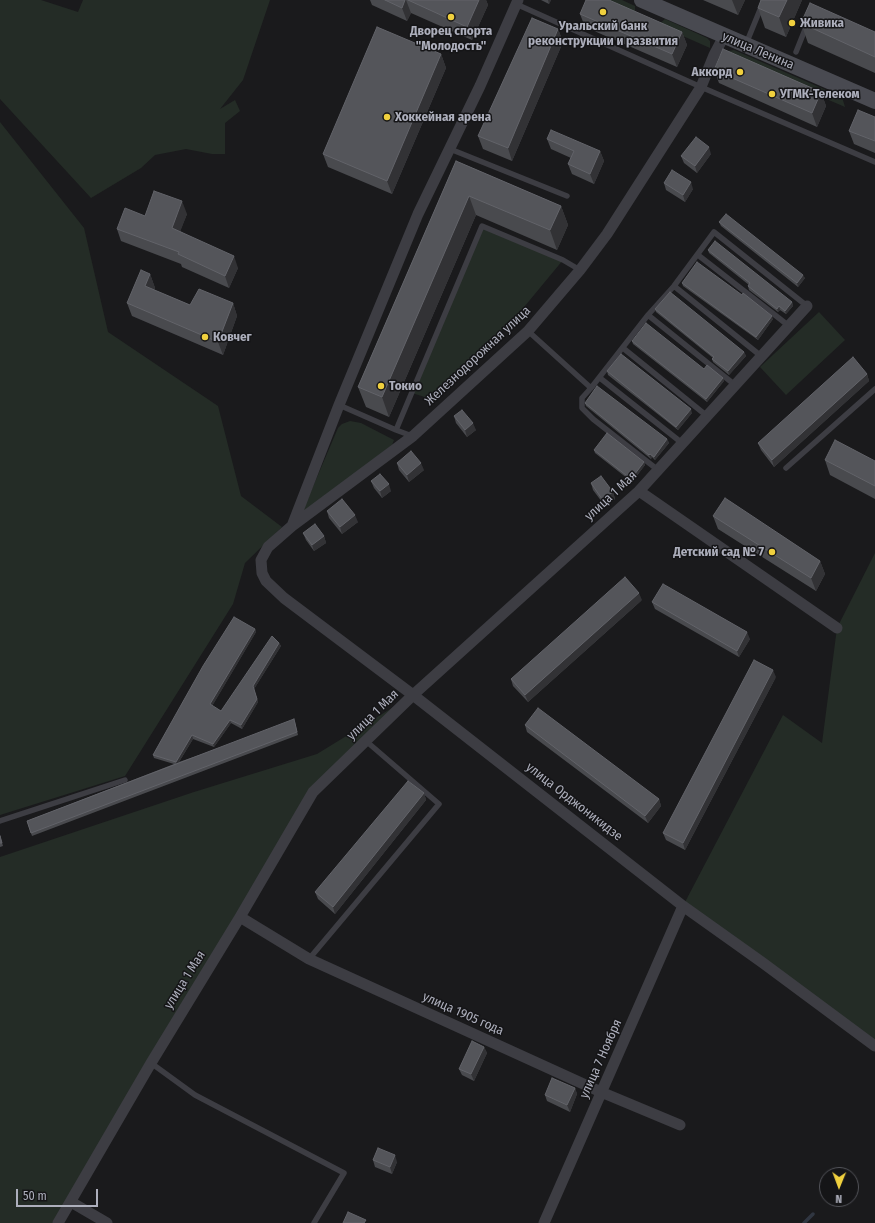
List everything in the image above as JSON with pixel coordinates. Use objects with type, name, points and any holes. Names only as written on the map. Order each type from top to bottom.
[{"type":"main road","name":"улица Ленина","points":[[642,0],[875,101]]},
{"type":"street","points":[[292,526],[339,405],[418,214],[480,86],[517,2]]},
{"type":"street","name":"Железнодорожная улица","points":[[262,573],[261,560],[268,548],[292,526],[413,436],[528,331],[580,270],[607,234],[701,87],[714,55],[724,36]]},
{"type":"street","name":"улица 1 Мая","points":[[58,1223],[150,1062],[240,917],[313,792],[413,695],[639,491],[806,306]]},
{"type":"street","points":[[639,491],[837,628]]},
{"type":"street","name":"улица Орджоникидзе","points":[[262,573],[266,581],[284,598],[413,695],[684,906],[763,962],[875,1046]]},
{"type":"street","name":"улица 7 Ноября","points":[[544,1223],[684,906]]},
{"type":"street","name":"улица 1905 года","points":[[240,917],[308,959],[601,1092],[680,1124]]},
{"type":"street","points":[[71,1202],[107,1223]]},
{"type":"lane","points":[[745,45],[764,0]]},
{"type":"lane","points":[[517,2],[701,87],[875,162]]},
{"type":"lane","points":[[796,52],[810,19]]},
{"type":"lane","points":[[450,149],[567,196]]},
{"type":"lane","points":[[396,430],[482,226],[563,260],[580,270]]},
{"type":"lane","points":[[658,470],[593,419],[582,408],[582,398],[600,378],[648,315],[674,286],[714,232],[806,306]]},
{"type":"lane","points":[[698,255],[789,326]]},
{"type":"lane","points":[[674,286],[761,356]]},
{"type":"lane","points":[[648,315],[735,385]]},
{"type":"lane","points":[[528,331],[590,388]]},
{"type":"lane","points":[[623,348],[707,416]]},
{"type":"lane","points":[[600,378],[682,443]]},
{"type":"lane","points":[[786,468],[875,390]]},
{"type":"lane","points":[[339,405],[413,436]]},
{"type":"lane","points":[[308,959],[439,804],[366,741]]},
{"type":"lane","points":[[0,821],[125,780]]},
{"type":"lane","points":[[150,1062],[194,1095],[344,1173],[314,1223]]},
{"type":"shaded area","points":[[0,0],[41,0],[78,12],[83,0],[270,0],[243,80],[220,109],[235,100],[240,111],[225,123],[225,154],[212,154],[186,149],[155,155],[141,168],[91,198],[0,99]]},
{"type":"shaded area","points":[[602,0],[622,0],[635,6],[635,15]]},
{"type":"shaded area","points":[[665,19],[707,38],[710,41],[710,48],[658,25]]},
{"type":"shaded area","points":[[734,50],[842,97],[845,107],[722,54],[723,52]]},
{"type":"shaded area","points":[[0,122],[84,228],[108,332],[218,406],[241,496],[282,527],[245,563],[233,604],[125,776],[0,815]]},
{"type":"shaded area","points":[[482,226],[563,260],[515,318],[428,398],[412,393]]},
{"type":"shaded area","points":[[819,312],[845,340],[786,395],[760,367]]},
{"type":"shaded area","points":[[350,421],[361,423],[394,440],[392,445],[300,517],[338,428],[342,424]]},
{"type":"shaded area","points":[[875,553],[875,1046],[683,906],[783,715],[822,743],[837,628]]},
{"type":"shaded area","points":[[413,695],[313,792],[58,1223],[0,1223],[0,857],[194,792],[317,754]]},
{"type":"building","points":[[385,0],[405,0],[402,8]]},
{"type":"building","points":[[408,0],[479,0],[467,27]]},
{"type":"building","points":[[586,0],[609,0],[682,32],[672,54],[580,14]]},
{"type":"building","points":[[761,0],[787,0],[779,17],[758,8]]},
{"type":"building","points":[[810,3],[875,32],[875,57],[801,23]]},
{"type":"building","points":[[532,18],[558,29],[508,148],[478,136]]},
{"type":"building","points":[[377,27],[441,54],[387,181],[323,154]]},
{"type":"building","points":[[723,49],[821,92],[812,113],[714,70]]},
{"type":"building","points":[[858,110],[875,117],[875,141],[849,131]]},
{"type":"building","points":[[551,130],[600,151],[590,174],[568,164],[574,151],[547,139]]},
{"type":"building","points":[[696,137],[709,147],[695,166],[681,156]]},
{"type":"building","points":[[456,161],[561,206],[550,230],[469,196],[382,397],[358,387]]},
{"type":"building","points":[[672,170],[691,182],[683,195],[664,183]]},
{"type":"building","points":[[154,191],[182,201],[172,228],[234,256],[225,276],[178,254],[179,252],[117,229],[125,208],[145,216]]},
{"type":"building","points":[[726,214],[803,275],[797,283],[719,222]]},
{"type":"building","points":[[715,241],[792,302],[785,311],[779,306],[777,309],[748,286],[750,283],[708,250]]},
{"type":"building","points":[[697,262],[742,295],[743,293],[772,316],[756,337],[682,283]]},
{"type":"building","points":[[141,270],[150,274],[145,286],[190,305],[199,289],[233,303],[218,342],[127,303]]},
{"type":"building","points":[[670,292],[744,352],[728,371],[712,359],[714,357],[655,309]]},
{"type":"building","points":[[646,323],[704,369],[707,365],[723,378],[706,399],[632,341]]},
{"type":"building","points":[[621,354],[691,409],[676,427],[607,371]]},
{"type":"building","points":[[853,357],[867,374],[772,460],[758,443]]},
{"type":"building","points":[[597,386],[667,439],[654,457],[650,454],[649,455],[585,403]]},
{"type":"building","points":[[462,410],[473,423],[465,430],[454,416]]},
{"type":"building","points":[[607,433],[644,462],[631,479],[594,450]]},
{"type":"building","points":[[835,440],[875,461],[875,486],[825,460]]},
{"type":"building","points":[[411,451],[421,463],[407,475],[397,463]]},
{"type":"building","points":[[380,474],[389,484],[380,491],[371,481]]},
{"type":"building","points":[[601,476],[613,492],[602,499],[591,483]]},
{"type":"building","points":[[725,498],[820,561],[811,578],[713,516]]},
{"type":"building","points":[[342,499],[355,515],[340,527],[327,511]]},
{"type":"building","points":[[315,524],[324,536],[312,545],[303,533]]},
{"type":"building","points":[[625,577],[639,593],[525,695],[511,679]]},
{"type":"building","points":[[663,584],[747,632],[737,651],[652,602]]},
{"type":"building","points":[[234,617],[255,629],[210,704],[221,711],[272,636],[279,643],[253,686],[257,699],[241,725],[230,720],[213,744],[192,735],[176,762],[153,755],[203,666]]},
{"type":"building","points":[[754,660],[773,670],[683,843],[663,833]]},
{"type":"building","points":[[538,708],[659,799],[645,816],[525,725]]},
{"type":"building","points":[[294,719],[297,732],[31,833],[27,821]]},
{"type":"building","points":[[408,781],[424,793],[333,907],[315,892]]},
{"type":"building","points":[[472,1041],[484,1047],[471,1074],[459,1069]]},
{"type":"building","points":[[552,1078],[575,1088],[567,1105],[545,1095]]},
{"type":"building","points":[[378,1148],[395,1155],[390,1167],[373,1160]]},
{"type":"building","points":[[348,1212],[366,1220],[364,1223],[343,1223]]},
{"type":"waterway","points":[[804,1223],[813,1214]]},
{"type":"place","name":"Уральский банк реконструкции и развития","points":[[603,12]]},
{"type":"place","name":"Дворец спорта \"Молодость\"","points":[[451,17]]},
{"type":"place","name":"Живика","points":[[792,23]]},
{"type":"place","name":"Аккорд","points":[[740,72]]},
{"type":"place","name":"УГМК-Телеком","points":[[772,94]]},
{"type":"place","name":"Хоккейная арена","points":[[387,117]]},
{"type":"place","name":"Ковчег","points":[[205,337]]},
{"type":"place","name":"Токио","points":[[381,386]]},
{"type":"place","name":"Детский сад № 7","points":[[772,552]]}]
